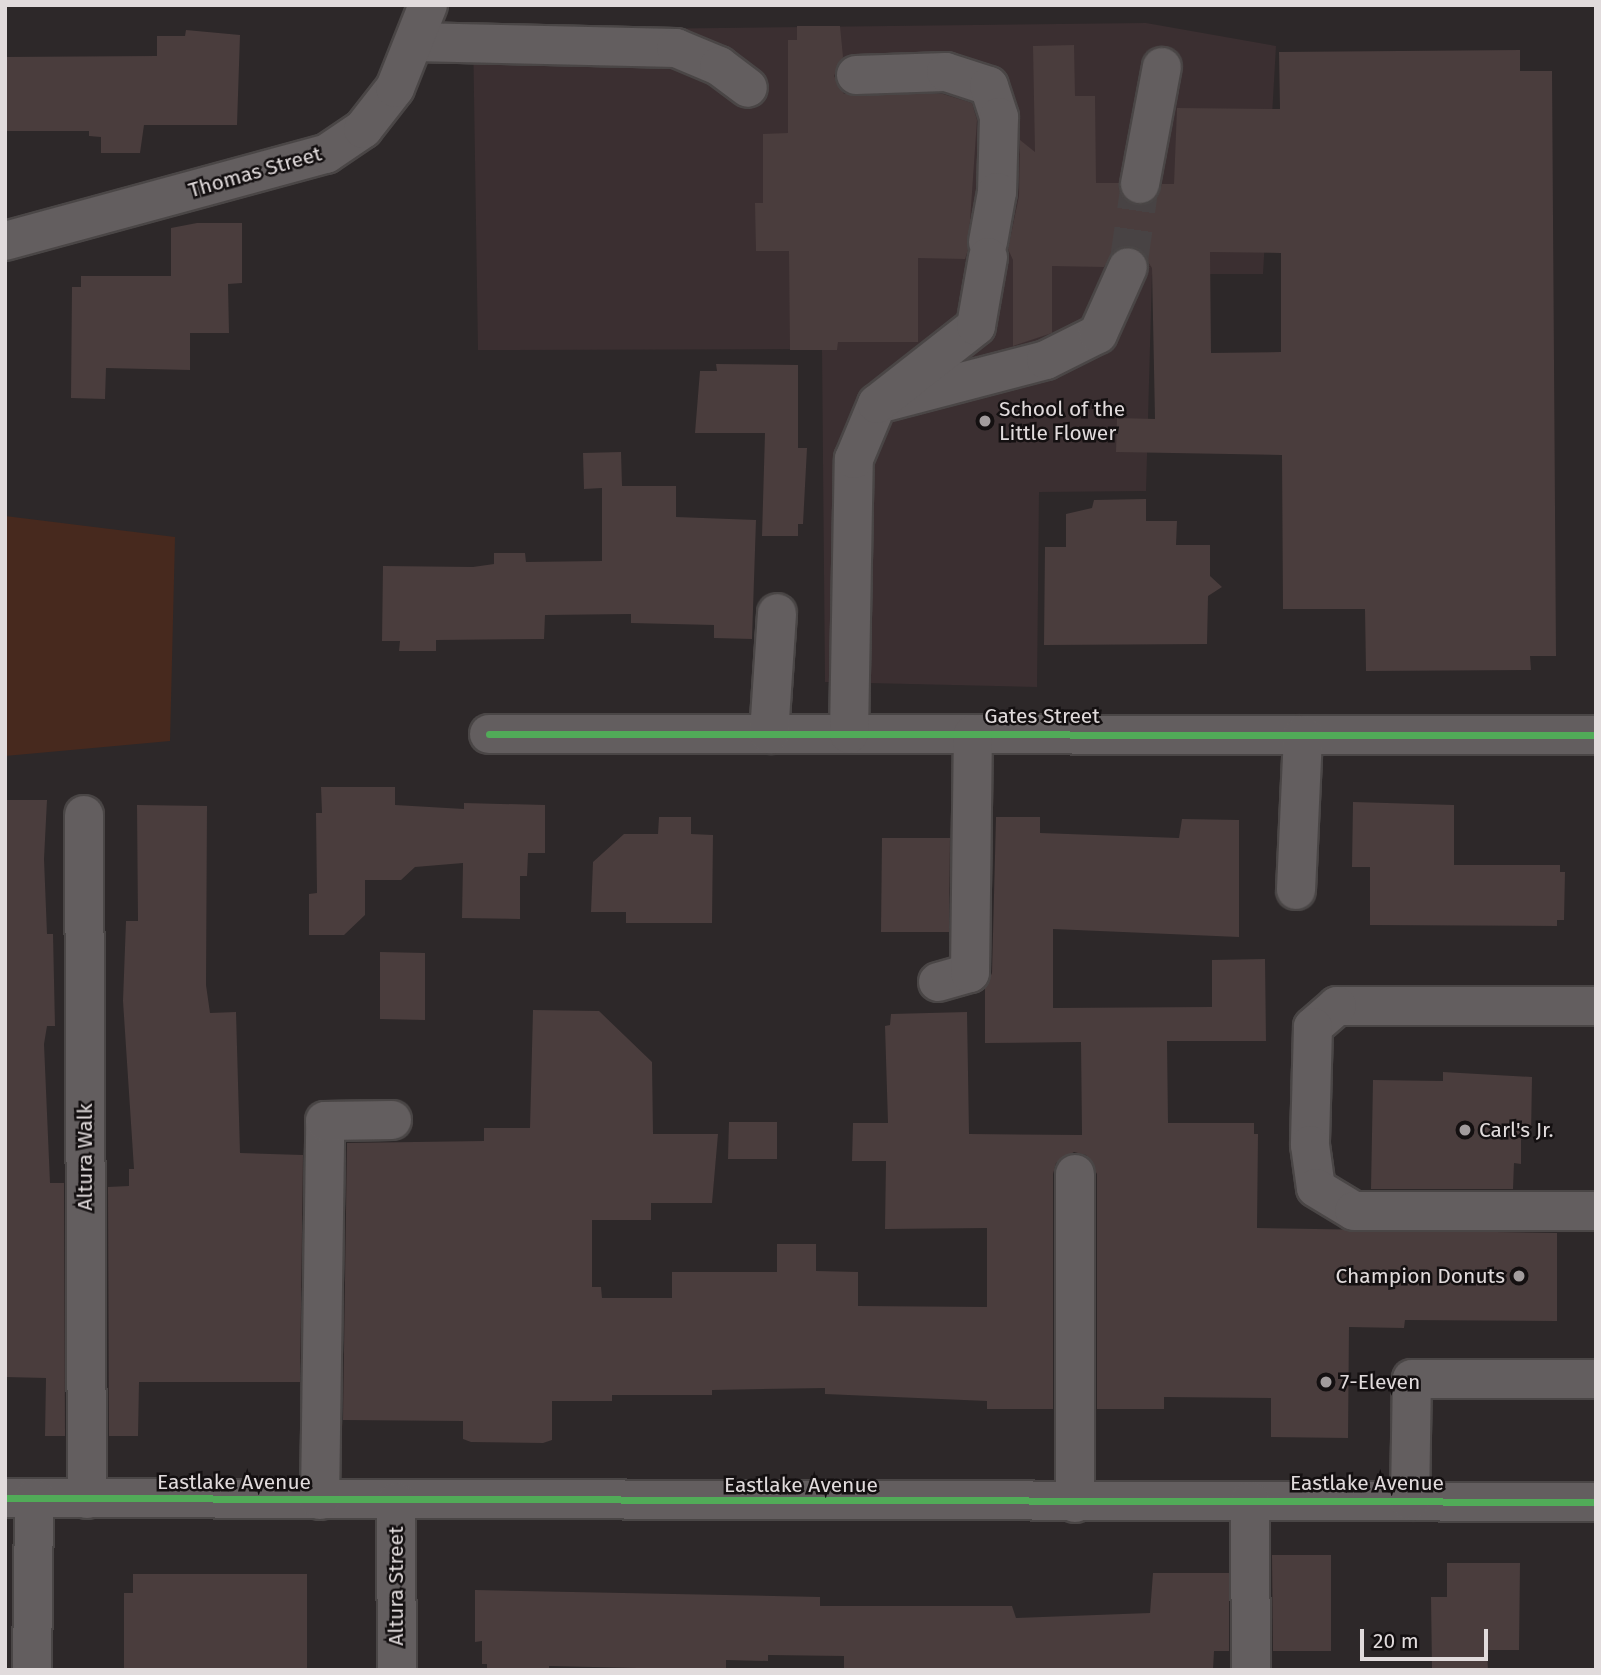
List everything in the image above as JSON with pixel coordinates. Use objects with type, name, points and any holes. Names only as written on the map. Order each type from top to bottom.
[{"type":"street","name":"Thomas Street","points":[[5,240],[326,154],[363,129],[394,88],[428,5]]},
{"type":"street","points":[[414,43],[676,48],[719,66],[748,88]]},
{"type":"street","points":[[1140,184],[1162,67]]},
{"type":"street","points":[[849,734],[854,459],[877,404],[976,326],[997,192],[999,117],[989,86],[946,72],[856,75]]},
{"type":"street","points":[[877,404],[1046,360],[1098,334],[1128,267]]},
{"type":"street","points":[[769,734],[777,614]]},
{"type":"street","name":"Gates Street","points":[[489,734],[1596,735]]},
{"type":"street","points":[[938,982],[970,973],[973,734]]},
{"type":"street","points":[[1296,890],[1303,735]]},
{"type":"street","name":"Altura Walk","points":[[84,815],[87,1499]]},
{"type":"street","points":[[1596,1006],[1337,1006],[1313,1027],[1310,1145],[1316,1188],[1354,1211],[1596,1211]]},
{"type":"street","points":[[320,1500],[325,1121],[392,1120]]},
{"type":"street","points":[[1075,1174],[1075,1503]]},
{"type":"street","points":[[1410,1500],[1412,1379],[1596,1379]]},
{"type":"street","points":[[20,1498],[32,1670]]},
{"type":"street","name":"Eastlake Avenue","points":[[20,1498],[396,1502],[1596,1502]]},
{"type":"street","points":[[1250,1501],[1251,1670]]},
{"type":"street","name":"Altura Street","points":[[396,1502],[397,1670]]},
{"type":"shaded area","name":"School of the Little Flower","points":[[1146,23],[1276,46],[1263,274],[1152,274],[1146,491],[1039,492],[1037,687],[825,682],[822,349],[478,350],[473,31]]},
{"type":"shaded area","points":[[5,516],[175,537],[170,741],[5,756]]},
{"type":"building","points":[[797,26],[840,26],[843,57],[834,76],[844,94],[943,94],[972,103],[977,120],[968,250],[965,259],[918,258],[918,342],[838,342],[837,350],[790,350],[789,251],[756,251],[755,203],[763,203],[763,134],[788,133],[788,40],[797,40]]},
{"type":"building","points":[[186,30],[240,35],[237,125],[144,125],[140,153],[101,153],[101,137],[89,136],[89,131],[5,131],[5,57],[157,56],[157,36],[185,36]]},
{"type":"building","points":[[1074,45],[1075,96],[1095,96],[1096,183],[1119,183],[1125,200],[1137,206],[1156,199],[1162,184],[1174,184],[1177,108],[1280,109],[1279,52],[1520,50],[1520,71],[1552,71],[1556,656],[1530,656],[1531,670],[1366,671],[1365,609],[1283,609],[1282,455],[1116,452],[1117,418],[1155,419],[1152,268],[1138,247],[1116,249],[1104,267],[1052,266],[1052,333],[1013,346],[1013,260],[1008,249],[1019,196],[1020,140],[1035,152],[1033,46]],"holes":[[[1210,252],[1281,253],[1281,352],[1211,353]]]},
{"type":"building","points":[[197,223],[242,223],[242,283],[228,284],[229,333],[190,333],[190,370],[106,368],[105,399],[71,398],[72,287],[81,287],[81,276],[171,276],[171,228]]},
{"type":"building","points":[[716,364],[798,365],[798,448],[807,448],[803,524],[798,524],[798,536],[762,536],[765,433],[695,433],[700,371],[717,371]]},
{"type":"building","points":[[621,452],[622,486],[676,486],[676,517],[756,520],[752,639],[714,638],[714,625],[631,623],[631,614],[545,615],[544,639],[436,640],[436,651],[399,651],[400,641],[382,641],[383,566],[473,567],[494,564],[494,553],[525,553],[526,562],[602,561],[602,488],[584,489],[583,453]]},
{"type":"building","points":[[1146,499],[1146,521],[1177,521],[1176,545],[1210,545],[1210,576],[1222,587],[1208,596],[1207,644],[1044,645],[1045,547],[1066,547],[1066,514],[1092,508],[1094,500]]},
{"type":"building","points":[[321,787],[395,787],[395,805],[464,809],[464,803],[545,805],[545,853],[528,853],[527,876],[520,876],[520,919],[462,918],[463,863],[415,867],[401,880],[365,880],[365,915],[344,935],[309,935],[309,894],[317,893],[316,813],[322,813]]},
{"type":"building","points":[[5,800],[47,800],[44,859],[47,934],[53,934],[55,1026],[47,1026],[44,1044],[50,1183],[64,1183],[65,1436],[45,1436],[46,1378],[6,1377]]},
{"type":"building","points":[[1353,802],[1454,805],[1454,865],[1560,865],[1560,872],[1565,872],[1564,920],[1557,920],[1557,926],[1370,925],[1370,867],[1352,867]]},
{"type":"building","points":[[137,805],[207,806],[206,985],[210,1013],[236,1012],[240,1153],[303,1155],[300,1382],[139,1382],[138,1436],[109,1436],[108,1187],[129,1186],[129,1169],[134,1169],[123,1001],[126,921],[138,921]]},
{"type":"building","points":[[659,817],[691,817],[691,834],[713,835],[712,923],[626,923],[626,912],[591,912],[593,862],[624,834],[658,834]]},
{"type":"building","points":[[996,817],[1040,817],[1040,833],[1179,838],[1182,819],[1239,820],[1239,937],[1053,929],[1053,1008],[1212,1007],[1212,960],[1265,959],[1266,1041],[1167,1041],[1168,1123],[1254,1123],[1254,1134],[1258,1134],[1257,1228],[1557,1233],[1557,1321],[1405,1320],[1404,1328],[1349,1327],[1348,1438],[1271,1437],[1271,1398],[1164,1397],[1164,1409],[1097,1409],[1097,1174],[1086,1155],[1074,1152],[1056,1163],[1053,1174],[1053,1409],[987,1409],[987,1401],[825,1394],[825,1388],[712,1390],[712,1395],[612,1395],[612,1401],[552,1401],[552,1440],[543,1443],[471,1442],[463,1439],[463,1421],[343,1420],[347,1143],[484,1141],[484,1128],[530,1128],[533,1010],[599,1011],[652,1062],[653,1134],[718,1134],[712,1203],[651,1203],[651,1220],[592,1220],[592,1287],[601,1287],[602,1298],[672,1298],[672,1272],[777,1272],[777,1244],[816,1244],[816,1271],[858,1272],[858,1306],[987,1307],[987,1228],[885,1229],[886,1161],[852,1161],[853,1123],[888,1123],[885,1026],[890,1025],[891,1014],[967,1012],[969,1134],[1082,1135],[1081,1042],[985,1043],[985,988],[992,973]]},
{"type":"building","points":[[882,838],[950,838],[949,932],[881,932]]},
{"type":"building","points":[[380,952],[425,953],[425,1020],[380,1019]]},
{"type":"building","points":[[1443,1072],[1532,1077],[1531,1136],[1521,1135],[1521,1164],[1514,1163],[1513,1189],[1371,1189],[1373,1080],[1443,1081]]},
{"type":"building","points":[[729,1122],[777,1122],[777,1159],[728,1159]]},
{"type":"building","points":[[1272,1555],[1331,1555],[1331,1651],[1273,1651]]},
{"type":"building","points":[[1447,1563],[1520,1563],[1519,1650],[1487,1650],[1488,1670],[1432,1670],[1431,1597],[1447,1597]]},
{"type":"building","points":[[1153,1573],[1229,1573],[1229,1651],[1214,1651],[1213,1670],[844,1670],[844,1656],[768,1655],[768,1661],[726,1660],[726,1670],[549,1666],[549,1670],[487,1670],[487,1664],[482,1664],[482,1641],[475,1642],[475,1590],[820,1597],[820,1606],[1012,1606],[1016,1618],[1150,1613]]},
{"type":"building","points":[[133,1574],[307,1574],[307,1669],[124,1669],[124,1593],[133,1593]]},
{"type":"tunnel","points":[[1128,267],[1140,184]]},
{"type":"cycle path","points":[[489,734],[1596,735]]},
{"type":"cycle path","points":[[5,1498],[1596,1502]]},
{"type":"place","name":"School of the Little Flower","points":[[985,421]]},
{"type":"place","name":"Carl's Jr.","points":[[1465,1130]]},
{"type":"place","name":"Champion Donuts","points":[[1519,1276]]},
{"type":"place","name":"7-Eleven","points":[[1326,1382]]}]
